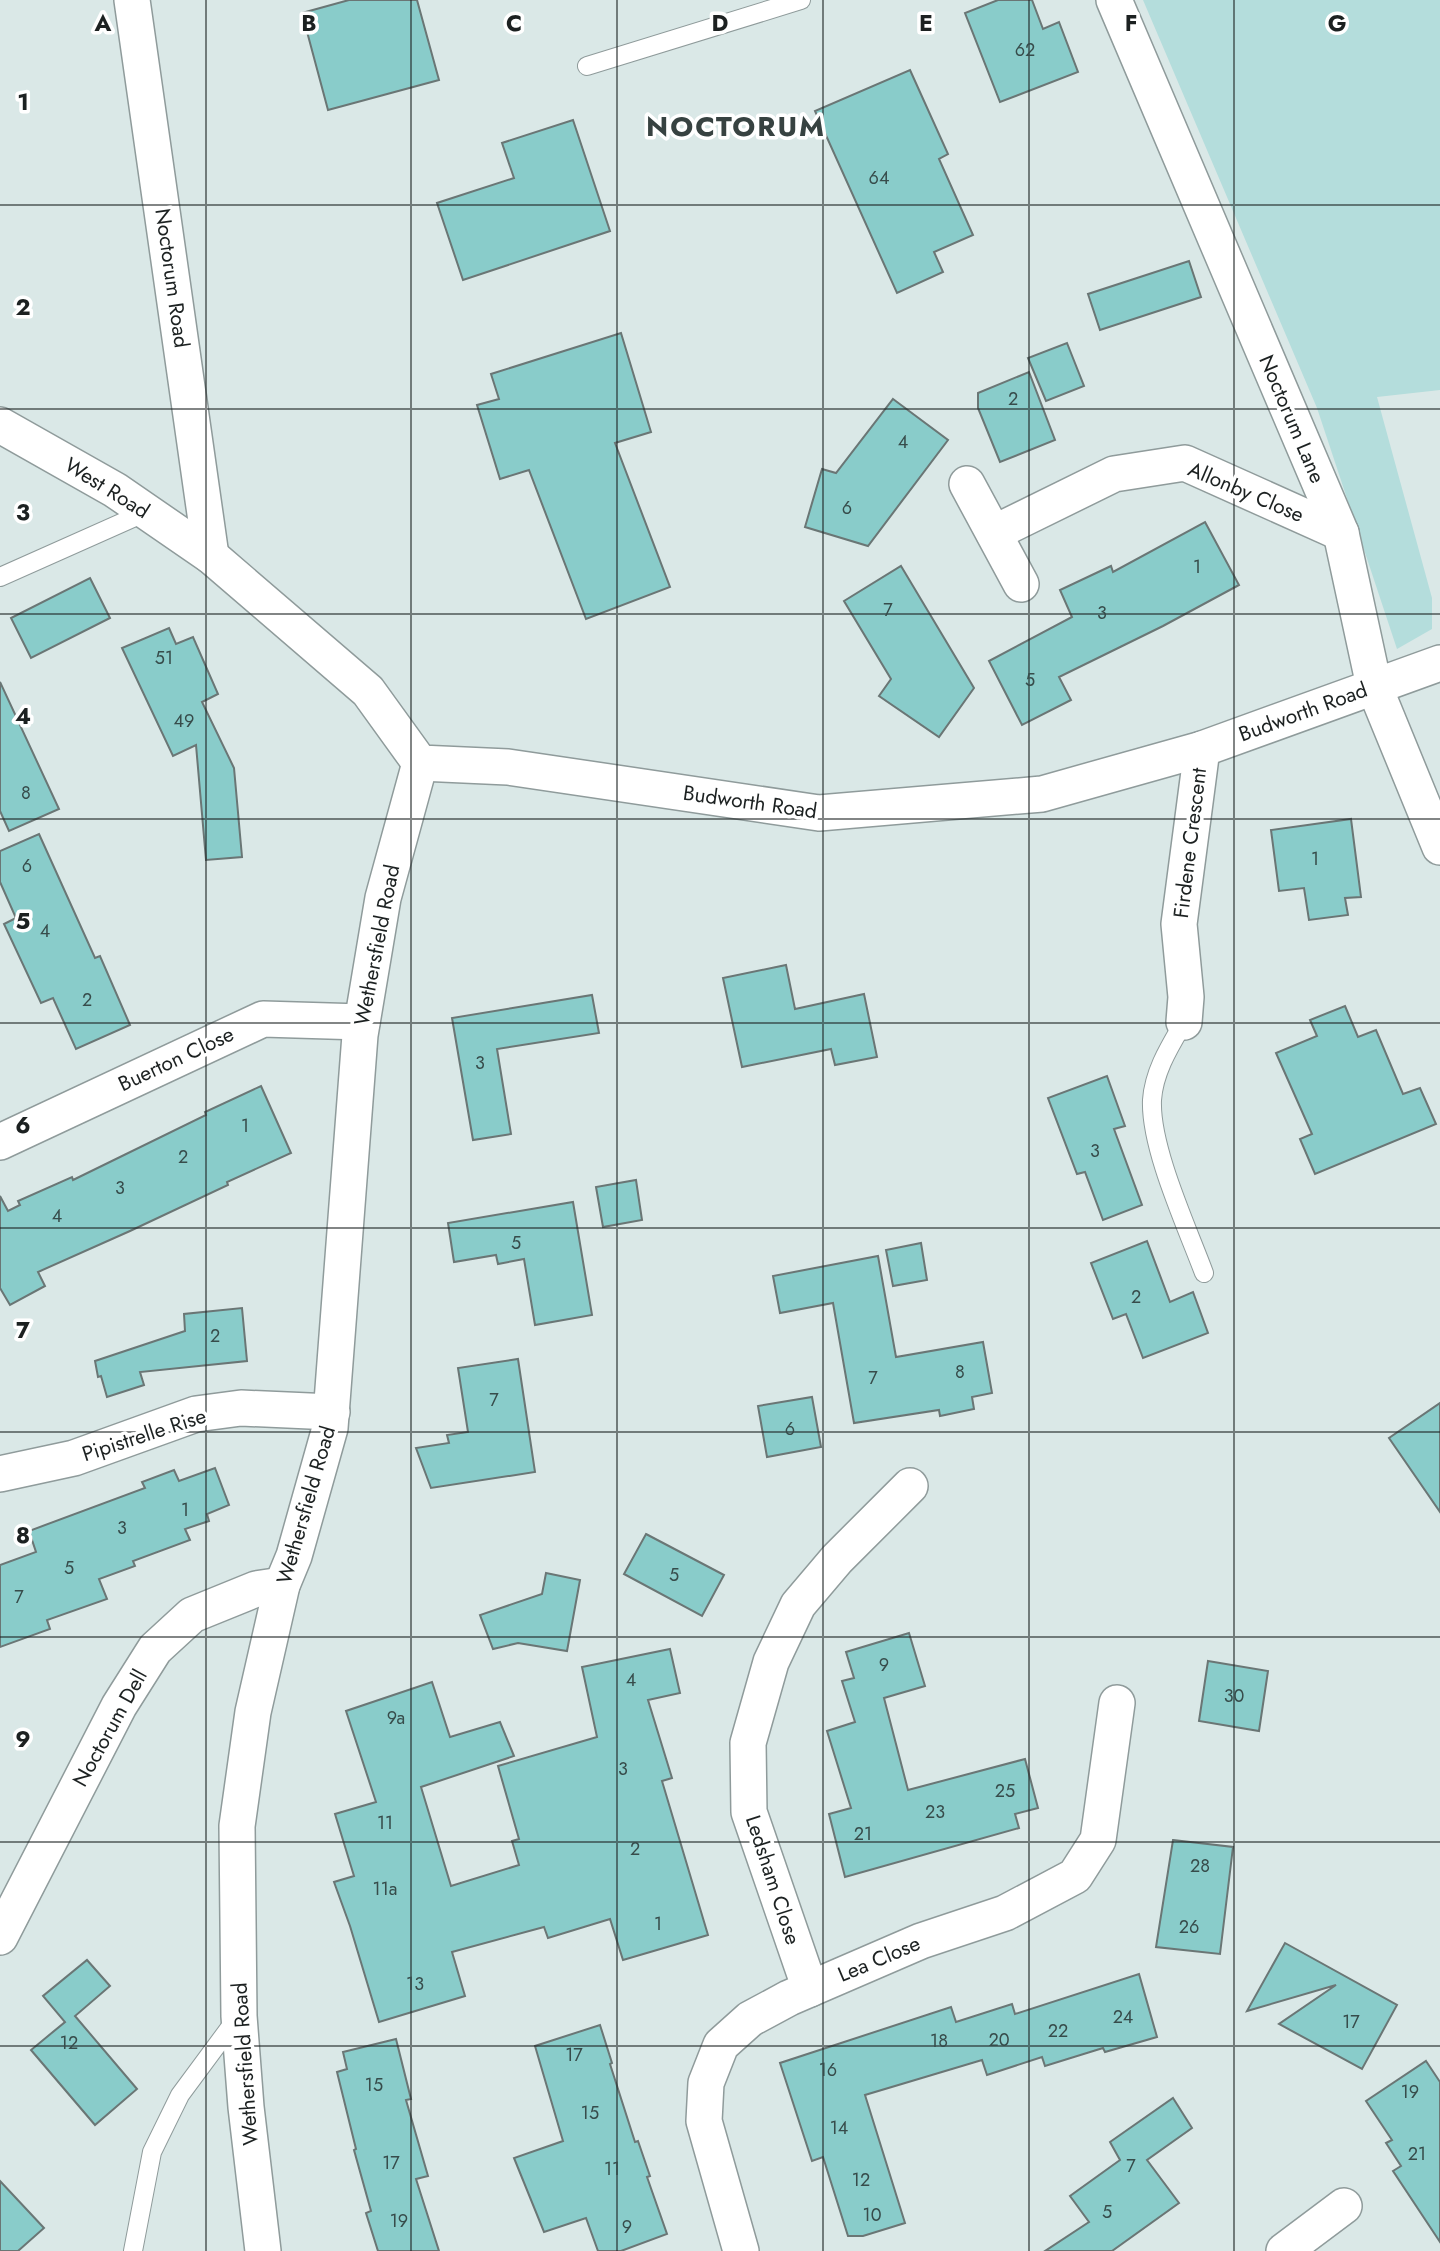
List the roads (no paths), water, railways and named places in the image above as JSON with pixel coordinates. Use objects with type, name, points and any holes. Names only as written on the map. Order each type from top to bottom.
[{"type":"street","name":"Noctorum Road","points":[[132,0],[211,555]]},
{"type":"street","name":"Noctorum Lane","points":[[1114,0],[1341,533],[1374,686],[1440,847]]},
{"type":"street","name":"West Road","points":[[0,425],[115,490],[211,555]]},
{"type":"street","name":"Allonby Close","points":[[994,533],[1114,474],[1185,463],[1341,533]]},
{"type":"street","points":[[967,484],[1021,584]]},
{"type":"street","points":[[211,555],[368,691],[420,762]]},
{"type":"street","name":"Budworth Road","points":[[420,762],[508,767],[819,813],[1042,794],[1202,749],[1440,663]]},
{"type":"street","name":"Firdene Crescent","points":[[1184,1022],[1186,997],[1180,924],[1202,749]]},
{"type":"street","name":"Wethersfield Road","points":[[263,2251],[247,2120],[239,2016],[237,1826],[253,1712],[282,1585],[294,1556],[330,1428],[362,1022],[383,898],[420,762]]},
{"type":"street","name":"Buerton Close","points":[[3,1134],[263,1019],[362,1022]]},
{"type":"street","name":"Pipistrelle Rise","points":[[0,1474],[74,1458],[196,1414],[241,1408],[332,1412]]},
{"type":"street","name":"Ledsham Close","points":[[810,1989],[749,1812],[748,1743],[771,1662],[798,1605],[837,1559],[910,1486]]},
{"type":"street","name":"Noctorum Dell","points":[[0,1937],[119,1706],[155,1649],[192,1615],[256,1589],[282,1585]]},
{"type":"street","name":"Lea Close","points":[[741,2251],[704,2121],[706,2083],[721,2045],[750,2020],[810,1989],[921,1941],[1004,1913],[1075,1876],[1098,1840],[1117,1703]]},
{"type":"street","points":[[1284,2251],[1343,2206]]},
{"type":"lane","points":[[587,66],[801,0]]},
{"type":"lane","points":[[0,577],[146,512]]},
{"type":"lane","points":[[1184,1022],[1166,1053],[1157,1076],[1152,1099],[1153,1126],[1167,1174],[1204,1273]]},
{"type":"lane","points":[[133,2251],[152,2152],[180,2095],[239,2016]]},
{"type":"district","name":"NOCTORUM","points":[[736,126]]}]
